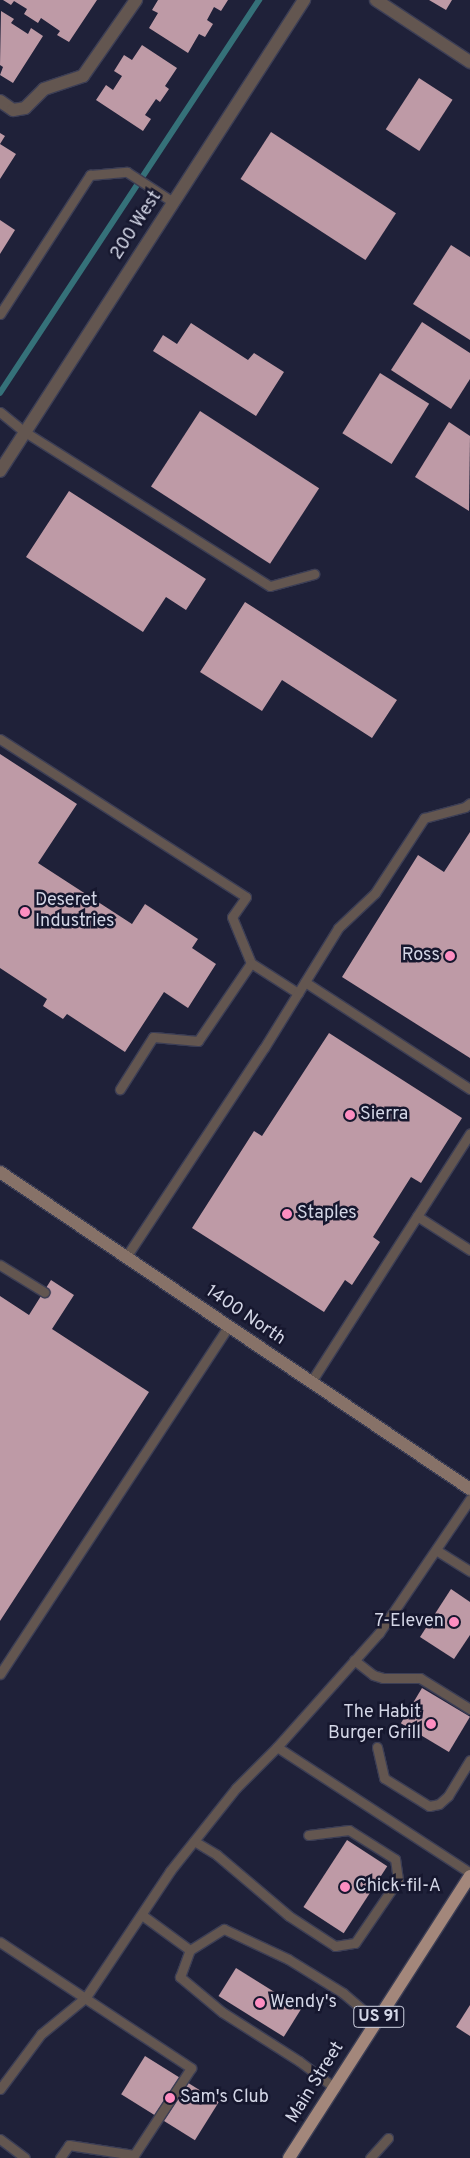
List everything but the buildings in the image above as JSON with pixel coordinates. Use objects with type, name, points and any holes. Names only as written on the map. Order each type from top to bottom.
[{"type":"main road","name":"1400 North","points":[[0,1172],[470,1489]]},
{"type":"main road","name":"Main Street","points":[[290,2158],[470,1874]]},
{"type":"street","points":[[0,101],[13,110],[25,108],[44,90],[83,76],[136,0]]},
{"type":"street","name":"200 West","points":[[0,471],[304,0]]},
{"type":"street","points":[[376,0],[470,62]]},
{"type":"lane","points":[[0,314],[90,175],[127,172],[174,202]]},
{"type":"lane","points":[[3,414],[25,432],[270,586],[314,574]]},
{"type":"lane","points":[[0,740],[246,897],[232,917],[251,963],[298,993]]},
{"type":"lane","points":[[126,1257],[298,993],[338,928],[375,893],[424,818],[465,807],[470,803]]},
{"type":"lane","points":[[120,1089],[153,1037],[198,1041],[251,963]]},
{"type":"lane","points":[[305,982],[470,1089]]},
{"type":"lane","points":[[311,1382],[470,1132]]},
{"type":"lane","points":[[417,1216],[470,1250]]},
{"type":"lane","points":[[0,1265],[44,1292]]},
{"type":"lane","points":[[0,1674],[230,1326]]},
{"type":"lane","points":[[0,2089],[41,2034],[86,1997],[170,1872],[236,1788],[277,1748],[379,1633],[470,1499]]},
{"type":"lane","points":[[436,1550],[470,1571]]},
{"type":"lane","points":[[354,1660],[373,1675],[383,1678],[420,1678],[470,1709]]},
{"type":"lane","points":[[377,1747],[384,1778],[429,1806],[439,1804],[448,1796],[470,1760]]},
{"type":"lane","points":[[277,1748],[470,1874]]},
{"type":"lane","points":[[194,1840],[217,1855],[289,1916],[335,1946],[355,1943],[398,1880],[395,1859],[349,1830],[308,1836]]},
{"type":"lane","points":[[142,1915],[190,1950]]},
{"type":"lane","points":[[334,2088],[300,2061],[222,2012],[180,1977],[190,1950],[224,1929],[288,1959],[343,1993],[376,2021]]},
{"type":"lane","points":[[0,1942],[86,1997],[190,2068],[134,2155],[69,2145],[60,2158]]},
{"type":"lane","points":[[370,2158],[388,2138]]},
{"type":"lane","points":[[0,2139],[25,2158]]},
{"type":"waterway","points":[[0,393],[259,0]]},
{"type":"place","name":"Deseret Industries","points":[[25,912]]},
{"type":"place","name":"Ross","points":[[450,956]]},
{"type":"place","name":"Sierra","points":[[350,1115]]},
{"type":"place","name":"Staples","points":[[287,1214]]},
{"type":"place","name":"7-Eleven","points":[[454,1622]]},
{"type":"place","name":"The Habit Burger Grill","points":[[431,1724]]},
{"type":"place","name":"Chick-fil-A","points":[[345,1887]]},
{"type":"place","name":"Wendy's","points":[[260,2003]]},
{"type":"place","name":"Sam's Club","points":[[170,2098]]}]
